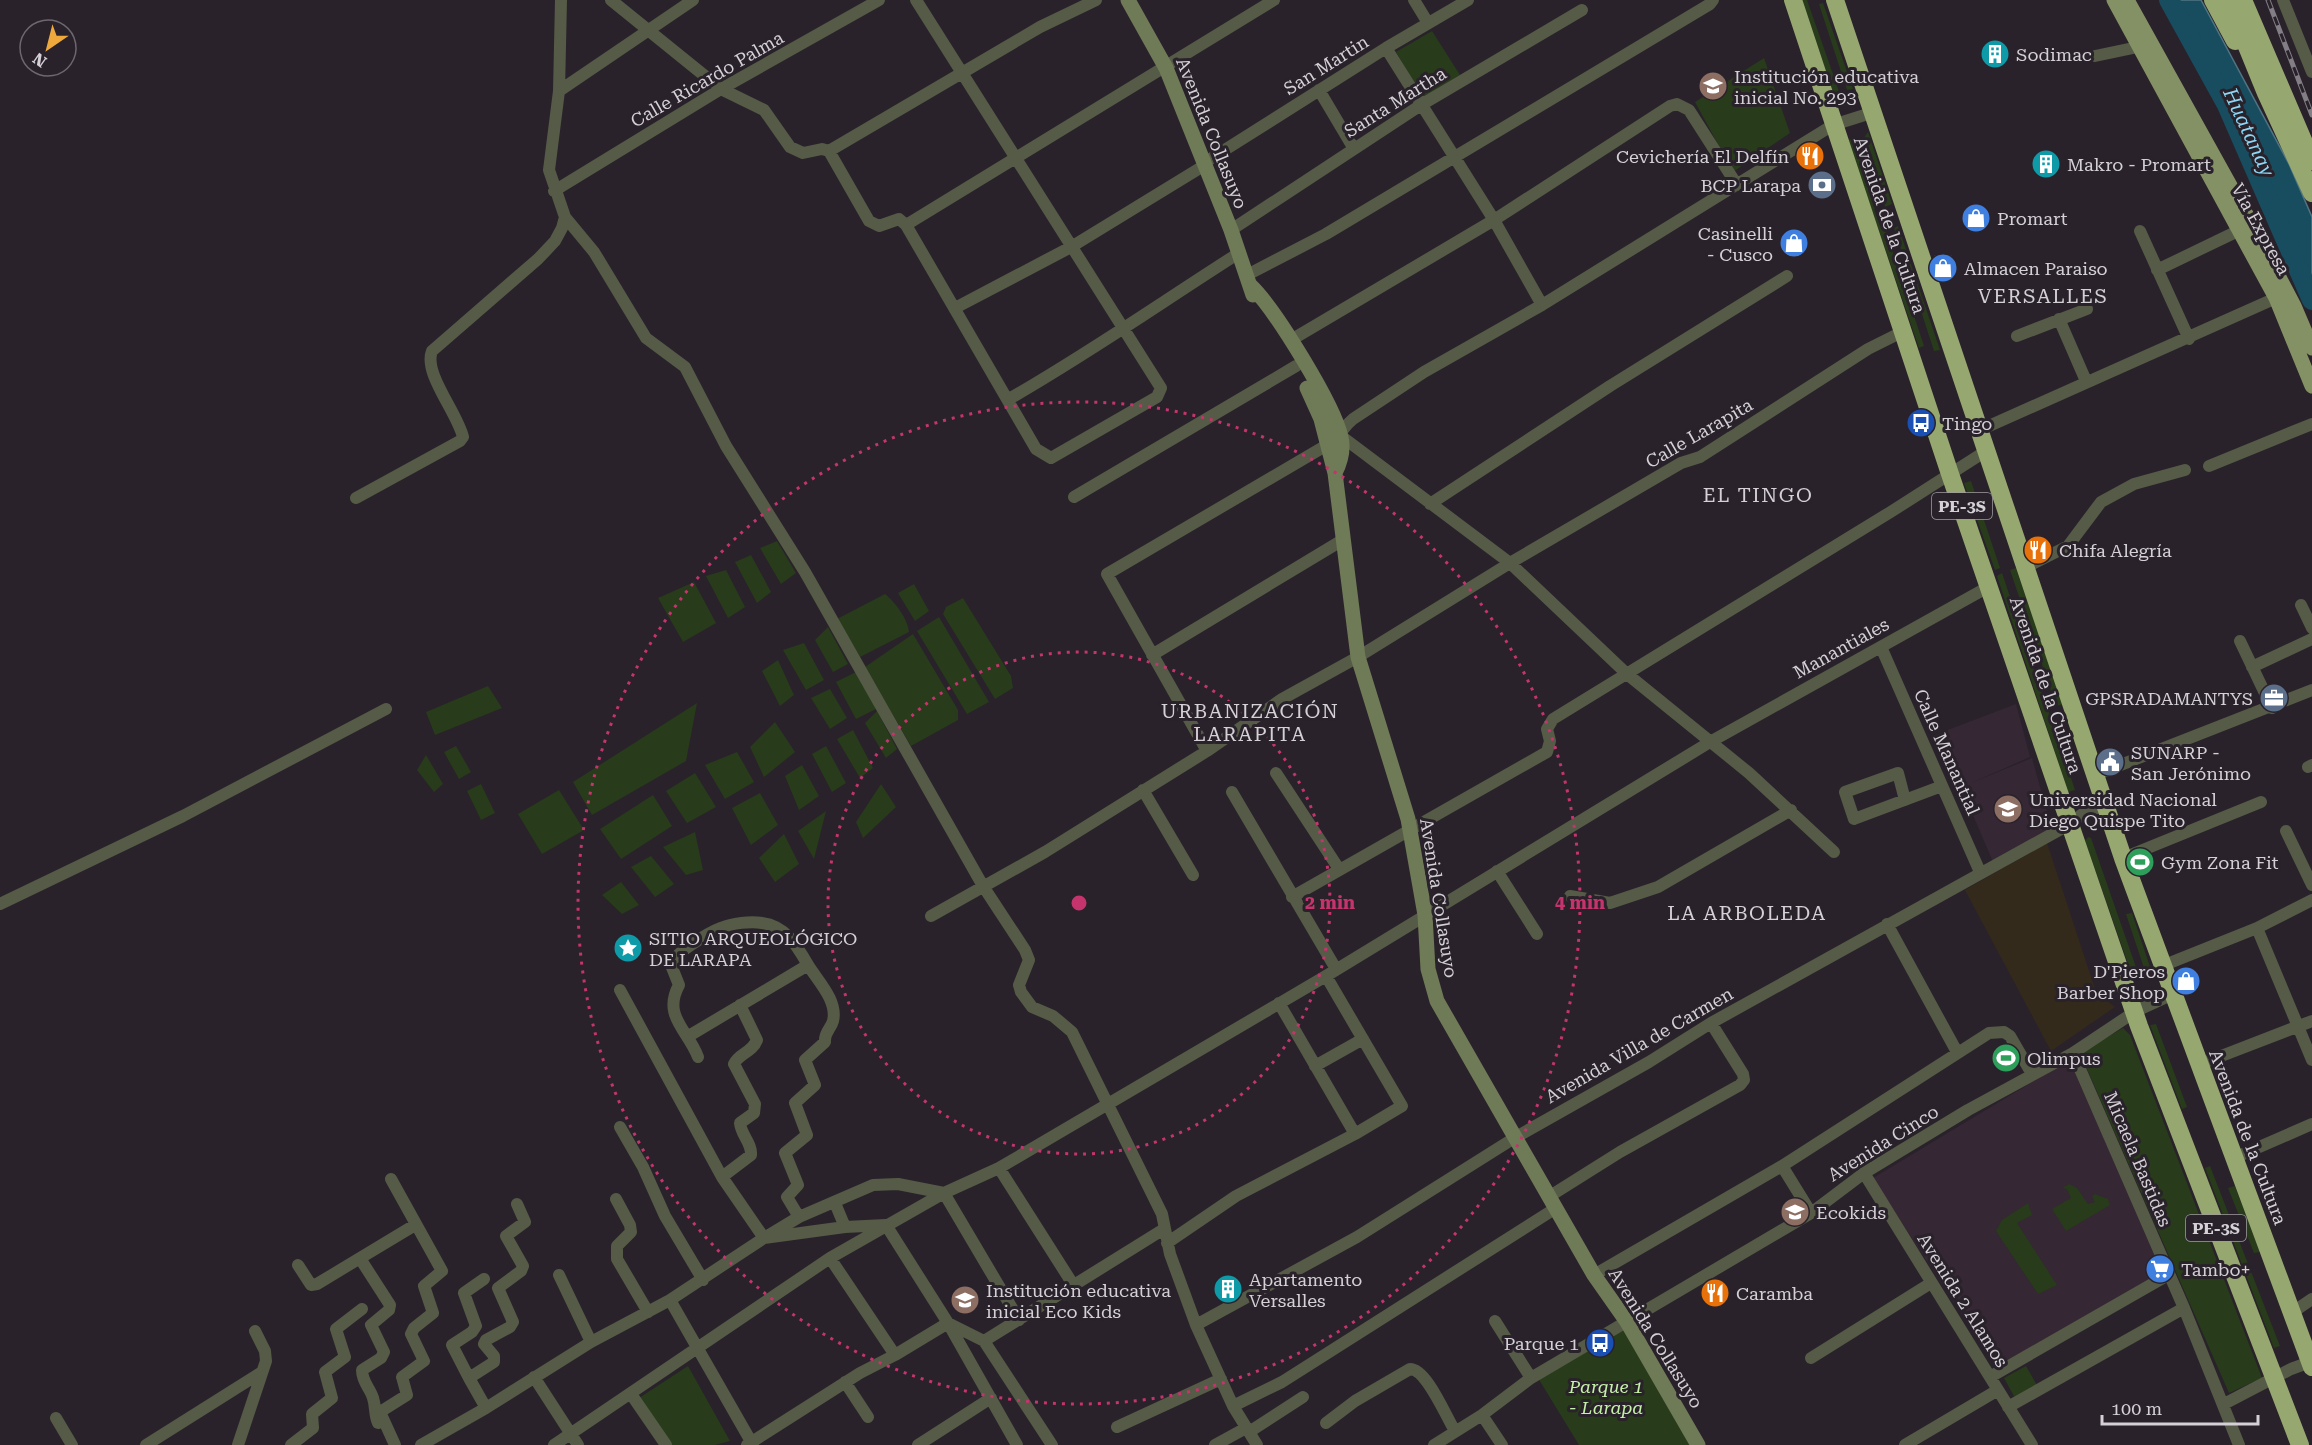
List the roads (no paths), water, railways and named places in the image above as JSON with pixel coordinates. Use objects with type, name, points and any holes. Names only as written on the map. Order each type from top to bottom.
[{"type":"highway","name":"Avenida de la Cultura","points":[[1793,0],[1950,474],[2178,1134],[2300,1445]]},
{"type":"highway","name":"Avenida de la Cultura","points":[[1835,0],[2123,858],[2198,1065],[2262,1229],[2290,1314],[2311,1365]]},
{"type":"highway","points":[[2213,0],[2220,17],[2266,93]]},
{"type":"highway","points":[[2228,0],[2266,93],[2312,193]]},
{"type":"highway","points":[[2243,0],[2312,160]]},
{"type":"main road","name":"Vía Expresa","points":[[2114,0],[2276,298],[2312,386]]},
{"type":"main road","name":"Vía Expresa","points":[[2127,0],[2248,218],[2294,306],[2312,348]]},
{"type":"street","points":[[561,0],[559,91],[549,170],[565,217],[594,252],[646,338],[686,367],[726,446],[806,572],[983,886],[1029,960],[1019,985],[1021,992],[1039,1013],[1053,1016],[1072,1032],[1162,1214],[1167,1243],[1196,1325],[1233,1406],[1257,1445]]},
{"type":"street","points":[[611,0],[646,31],[721,89],[764,110],[790,147],[803,153],[822,149],[829,151],[869,221],[879,225],[899,219],[906,225],[1036,449],[1051,458],[1157,397],[1161,388],[916,0]]},
{"type":"street","points":[[559,91],[693,0]]},
{"type":"street","name":"Calle Ricardo Palma","points":[[554,190],[721,89],[879,0]]},
{"type":"street","points":[[829,151],[1040,27],[1096,0]]},
{"type":"street","name":"Avenida Collasuyo","points":[[1128,0],[1166,68],[1249,281],[1262,297],[1341,436],[1342,453],[1335,473]]},
{"type":"street","points":[[906,225],[1274,0]]},
{"type":"street","points":[[1414,0],[1428,23]]},
{"type":"street","name":"San Martin","points":[[955,308],[1071,247],[1386,48],[1468,0]]},
{"type":"street","points":[[1249,281],[1710,4],[1713,0]]},
{"type":"street","points":[[2283,0],[2312,72]]},
{"type":"street","name":"Santa Martha","points":[[1231,230],[1421,105],[1582,10]]},
{"type":"street","points":[[2095,56],[2138,47]]},
{"type":"street","points":[[1386,48],[1494,220],[1542,305]]},
{"type":"street","points":[[1319,90],[1354,149]]},
{"type":"street","points":[[1074,497],[1670,106],[1677,104],[1689,110],[1737,185]]},
{"type":"street","points":[[1341,436],[1346,425],[1353,419],[1424,372],[1542,305],[1833,125],[1871,112]]},
{"type":"street","points":[[356,498],[460,441],[463,437],[460,426],[430,366],[432,351],[538,259],[555,241],[565,217]]},
{"type":"street","points":[[2157,270],[2240,230]]},
{"type":"street","points":[[2140,231],[2189,339]]},
{"type":"street","points":[[1009,399],[1083,357],[1122,328],[1239,253]]},
{"type":"street","points":[[1430,504],[1610,386],[1787,276]]},
{"type":"street","points":[[1980,429],[2086,381],[2189,339],[2276,298]]},
{"type":"street","points":[[2017,336],[2087,309]]},
{"type":"street","points":[[2059,319],[2086,381]]},
{"type":"street","name":"Calle Larapita","points":[[931,916],[1045,852],[1207,751],[1282,699],[1358,657],[1510,563],[1682,464],[1700,457],[1868,349],[1904,331]]},
{"type":"street","name":"Avenida Collasuyo","points":[[1293,353],[1318,411],[1335,473],[1341,541],[1358,657],[1410,831],[1425,915],[1428,969],[1437,1001],[1594,1275],[1627,1322],[1698,1445]]},
{"type":"street","points":[[2210,466],[2312,424]]},
{"type":"street","points":[[1207,751],[1107,574],[1325,437],[1341,436],[1510,563],[1627,674],[1791,810],[1834,852]]},
{"type":"street","points":[[1292,897],[1547,752],[1550,741],[1547,729],[1552,719],[1986,451]]},
{"type":"street","points":[[2026,567],[2068,546],[2101,502],[2134,484],[2185,470]]},
{"type":"street","points":[[1152,655],[1341,541]]},
{"type":"street","name":"Manantiales","points":[[554,1445],[575,1440],[631,1394],[830,1258],[944,1193],[999,1168],[1279,1004],[1710,742],[1990,586]]},
{"type":"street","points":[[2301,605],[2312,628]]},
{"type":"street","points":[[2252,667],[2312,639]]},
{"type":"street","points":[[2240,641],[2272,708]]},
{"type":"street","name":"Calle Manantial","points":[[1881,647],[1980,872]]},
{"type":"street","points":[[2095,775],[2272,708],[2312,690]]},
{"type":"street","points":[[0,904],[183,816],[386,710]]},
{"type":"street","points":[[1276,773],[1339,869]]},
{"type":"street","points":[[1905,800],[1898,773],[1845,792],[1854,819],[1905,800],[1942,786]]},
{"type":"street","points":[[1143,790],[1193,875]]},
{"type":"street","points":[[1167,1243],[1236,1196],[1355,1134],[1401,1106],[1363,1039],[1292,897],[1233,792]]},
{"type":"street","points":[[2123,858],[2261,802]]},
{"type":"street","name":"Avenida Villa de Carmen","points":[[1196,1325],[1357,1237],[1516,1137],[1649,1062],[1711,1023],[2070,824],[2085,812],[2105,806]]},
{"type":"street","points":[[1570,896],[1610,903],[1658,887],[1791,810]]},
{"type":"street","points":[[2286,831],[2312,885]]},
{"type":"street","points":[[1497,871],[1537,934]]},
{"type":"street","points":[[2162,966],[2257,928],[2312,900]]},
{"type":"street","points":[[698,1057],[672,1010],[674,994],[679,985],[671,960],[721,928],[762,922],[792,938],[834,1006],[833,1023],[826,1031],[825,1042],[805,1060],[815,1086],[797,1098],[795,1103],[807,1135],[785,1153],[798,1185],[787,1197],[799,1217]]},
{"type":"street","points":[[1887,924],[1957,1052]]},
{"type":"street","points":[[2257,928],[2296,1027],[2312,1060]]},
{"type":"street","points":[[687,1037],[808,965]]},
{"type":"street","points":[[620,990],[722,1176],[764,1238]]},
{"type":"street","name":"Avenida Cinco","points":[[1434,1445],[1482,1415],[1531,1378],[1811,1213],[1864,1173],[2032,1074],[2073,1053],[2136,1011],[2173,994]]},
{"type":"street","points":[[1279,1004],[1355,1134]]},
{"type":"street","points":[[722,1176],[747,1159],[751,1149],[740,1123],[754,1113],[755,1104],[734,1064],[736,1060],[753,1049],[757,1040],[740,1005]]},
{"type":"street","points":[[2198,1065],[2312,1021]]},
{"type":"street","points":[[1233,1406],[1282,1382],[1553,1202],[1620,1152],[1740,1085],[1744,1080],[1743,1074],[1711,1023]]},
{"type":"street","points":[[1594,1275],[1782,1166],[1989,1033],[2004,1032],[2015,1041],[2032,1074]]},
{"type":"street","points":[[1316,1066],[1363,1039]]},
{"type":"street","name":"Micaela Bastidas","points":[[2073,1053],[2184,1308],[2239,1445]]},
{"type":"street","points":[[2234,1158],[2312,1124]]},
{"type":"street","points":[[620,1127],[643,1167],[665,1216],[703,1280]]},
{"type":"street","points":[[1782,1166],[1811,1213]]},
{"type":"street","points":[[999,1168],[1074,1286]]},
{"type":"street","name":"Avenida 2 Alamos","points":[[1864,1173],[2032,1445]]},
{"type":"street","points":[[391,1179],[442,1271],[424,1287],[433,1313],[414,1328],[411,1334],[424,1361],[402,1377],[407,1395],[380,1412],[395,1445]]},
{"type":"street","points":[[421,1445],[486,1408],[591,1342],[670,1300],[799,1217],[873,1185],[898,1184],[944,1193],[1019,1320]]},
{"type":"street","points":[[616,1199],[630,1225],[631,1232],[617,1246],[615,1250],[617,1259],[648,1311]]},
{"type":"street","points":[[835,1203],[845,1227]]},
{"type":"street","points":[[469,1378],[494,1362],[494,1356],[484,1344],[486,1340],[510,1327],[513,1322],[498,1288],[521,1271],[523,1266],[506,1236],[525,1222],[517,1204]]},
{"type":"street","points":[[298,1265],[314,1285],[362,1260],[416,1225]]},
{"type":"street","points":[[764,1238],[845,1227],[886,1225],[948,1323],[1017,1445]]},
{"type":"street","points":[[984,1341],[1164,1229]]},
{"type":"street","points":[[830,1258],[895,1356]]},
{"type":"street","points":[[362,1260],[390,1305],[389,1310],[370,1325],[384,1352],[381,1358],[364,1367],[362,1374],[374,1400],[375,1415],[390,1445]]},
{"type":"street","points":[[560,1275],[591,1342]]},
{"type":"street","points":[[1989,1377],[2168,1275]]},
{"type":"street","points":[[484,1279],[468,1288],[463,1296],[475,1318],[476,1326],[472,1332],[452,1345],[486,1408]]},
{"type":"street","points":[[1811,1358],[1931,1282]]},
{"type":"street","points":[[2290,1314],[2312,1299]]},
{"type":"street","points":[[670,1300],[751,1444],[845,1382],[895,1356],[948,1323]]},
{"type":"street","points":[[2008,1407],[2184,1308]]},
{"type":"street","points":[[291,1445],[313,1428],[312,1414],[332,1398],[326,1372],[345,1357],[336,1329],[362,1309]]},
{"type":"street","points":[[1495,1321],[1531,1378]]},
{"type":"street","points":[[948,1323],[984,1341],[1052,1445]]},
{"type":"street","points":[[238,1445],[262,1372],[266,1351],[255,1331]]},
{"type":"street","points":[[2224,1404],[2274,1377],[2311,1365]]},
{"type":"street","points":[[1326,1423],[1355,1401],[1410,1369],[1415,1369],[1425,1376],[1455,1431]]},
{"type":"street","points":[[146,1445],[262,1372]]},
{"type":"street","points":[[534,1377],[575,1440]]},
{"type":"street","points":[[1117,1427],[1221,1379]]},
{"type":"street","points":[[845,1382],[868,1417]]},
{"type":"street","points":[[1905,1445],[1998,1390]]},
{"type":"street","points":[[631,1394],[666,1445]]},
{"type":"street","points":[[1215,1445],[1247,1430],[1303,1397]]},
{"type":"street","points":[[918,1445],[991,1398]]},
{"type":"street","points":[[1482,1415],[1502,1445]]},
{"type":"street","points":[[56,1418],[72,1445]]},
{"type":"water","name":"Huatanay","points":[[2169,0],[2201,0],[2289,164],[2312,217],[2312,300],[2227,105]]},
{"type":"waterway","name":"Huatanay","points":[[2169,0],[2227,105],[2312,300]]},
{"type":"railway","points":[[2268,0],[2312,115]]},
{"type":"place","name":"Sodimac","points":[[1995,54]]},
{"type":"place","name":"Institución educativa inicial No. 293","points":[[1713,86]]},
{"type":"place","name":"Cevichería El Delfín","points":[[1810,156]]},
{"type":"place","name":"Makro - Promart","points":[[2046,164]]},
{"type":"place","name":"BCP Larapa","points":[[1822,185]]},
{"type":"place","name":"Promart","points":[[1976,218]]},
{"type":"place","name":"Casinelli - Cusco","points":[[1794,243]]},
{"type":"place","name":"Almacen Paraiso","points":[[1943,268]]},
{"type":"place","name":"Tingo","points":[[1921,423]]},
{"type":"place","name":"Chifa Alegría","points":[[2038,550]]},
{"type":"place","name":"GPSRADAMANTYS","points":[[2274,698]]},
{"type":"place","name":"SUNARP - San Jerónimo","points":[[2110,762]]},
{"type":"place","name":"Universidad Nacional Diego Quispe Tito","points":[[2008,809]]},
{"type":"place","name":"Gym Zona Fit","points":[[2140,862]]},
{"type":"place","name":"SITIO ARQUEOLÓGICO DE LARAPA","points":[[628,948]]},
{"type":"place","name":"D'Pieros Barber Shop","points":[[2186,981]]},
{"type":"place","name":"Olimpus","points":[[2006,1058]]},
{"type":"place","name":"Ecokids","points":[[1795,1212]]},
{"type":"place","name":"Tambo+","points":[[2160,1269]]},
{"type":"place","name":"Apartamento Versalles","points":[[1228,1289]]},
{"type":"place","name":"Caramba","points":[[1715,1293]]},
{"type":"place","name":"Institución educativa inicial Eco Kids","points":[[965,1300]]},
{"type":"place","name":"Parque 1","points":[[1600,1343]]},
{"type":"district","name":"VERSALLES","points":[[2043,296]]},
{"type":"district","name":"EL TINGO","points":[[1758,495]]},
{"type":"district","name":"URBANIZACIÓN LARAPITA","points":[[1250,722]]},
{"type":"district","name":"LA ARBOLEDA","points":[[1747,913]]},
{"type":"park label","name":"Parque 1 - Larapa","points":[[1606,1396]]}]
